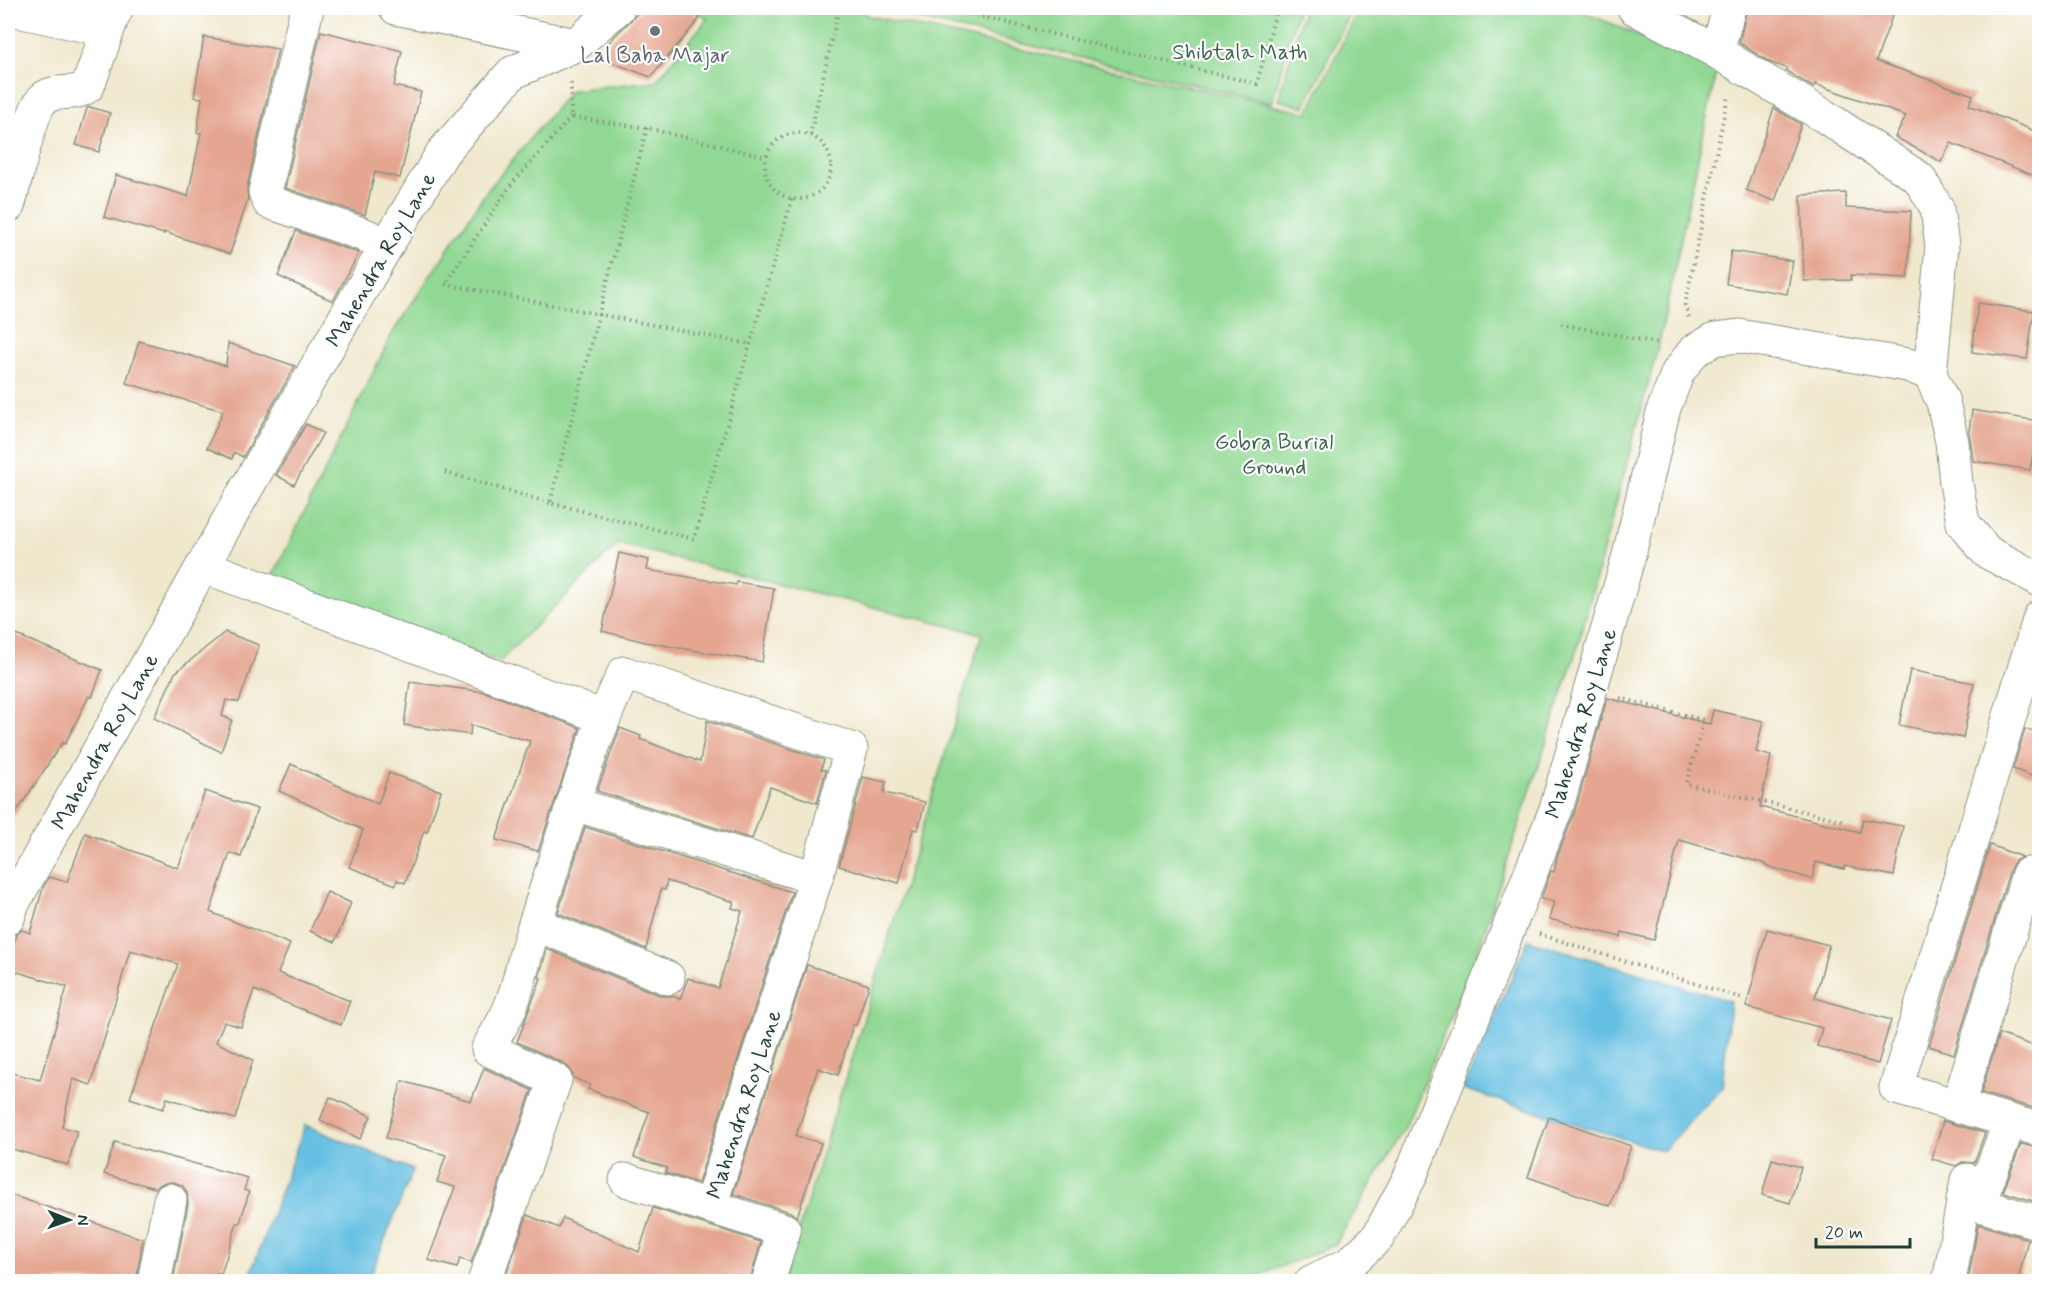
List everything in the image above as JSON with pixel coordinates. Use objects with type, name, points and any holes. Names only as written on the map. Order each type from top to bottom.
[{"type":"street","points":[[12,8],[27,14],[97,28],[115,13]]},
{"type":"street","points":[[307,8],[265,192],[269,202],[387,245]]},
{"type":"street","points":[[396,8],[575,45]]},
{"type":"street","name":"Mahendra Roy Lane","points":[[8,918],[12,904],[387,245],[443,152],[512,73],[575,45],[618,8]]},
{"type":"street","points":[[1634,8],[1726,57],[1824,116],[1919,178],[1937,208],[1942,246],[1930,374],[1943,402],[1952,442],[1963,523],[1987,552],[2040,580]]},
{"type":"street","points":[[1726,57],[1729,8]]},
{"type":"street","points":[[8,206],[29,130],[42,100],[58,93],[79,92],[88,86],[115,13]]},
{"type":"street","name":"Mahendra Roy Lane","points":[[1311,1281],[1349,1264],[1378,1237],[1410,1177],[1556,809],[1628,559],[1664,408],[1678,372],[1694,351],[1715,339],[1739,336],[1908,365],[1930,374]]},
{"type":"street","points":[[204,566],[603,717]]},
{"type":"street","points":[[1949,1281],[1967,1180],[1986,1185],[2025,1126],[1896,1088],[2040,617]]},
{"type":"street","name":"Mahendra Roy Lane","points":[[484,1281],[555,1080],[488,1049],[513,1002],[535,924],[603,717],[624,673],[851,749],[816,878],[710,1206],[784,1230],[768,1281]]},
{"type":"street","points":[[574,804],[816,878]]},
{"type":"street","points":[[1958,1106],[2028,874]]},
{"type":"street","points":[[535,924],[668,978]]},
{"type":"street","points":[[626,1180],[710,1206]]},
{"type":"street","points":[[154,1281],[170,1200]]},
{"type":"street","points":[[1963,1200],[2040,1223]]},
{"type":"path","points":[[810,135],[839,8]]},
{"type":"path","points":[[947,8],[1257,84],[1276,8]]},
{"type":"path","points":[[575,45],[571,117],[510,186],[445,284],[750,344]]},
{"type":"path","points":[[1561,324],[1694,351],[1685,305],[1726,57]]},
{"type":"path","points":[[571,117],[647,128],[766,157]]},
{"type":"path","points":[[550,503],[647,128]]},
{"type":"path","points":[[788,134],[810,135],[819,140],[831,158],[829,180],[814,196],[803,199],[782,196],[773,189],[767,179],[766,157],[778,139],[788,134]]},
{"type":"path","points":[[445,471],[550,503],[694,539],[792,199]]},
{"type":"path","points":[[1591,690],[1704,720],[1686,784],[1845,821]]},
{"type":"path","points":[[1509,925],[1741,998]]},
{"type":"green space","name":"Gobra Burial Ground","points":[[692,8],[867,8],[866,15],[1307,113],[1360,8],[1574,8],[1717,69],[1659,343],[1578,645],[1477,953],[1405,1128],[1335,1245],[1245,1281],[783,1281],[982,634],[618,544],[499,662],[270,582],[393,332],[486,192],[571,90],[656,81],[707,19]]},
{"type":"green space","name":"Shibtala Math","points":[[871,8],[1298,8],[1272,103]]},
{"type":"green space","points":[[1304,8],[1353,8],[1304,107],[1278,100]]},
{"type":"water","points":[[1528,940],[1730,1001],[1722,1087],[1663,1151],[1463,1089]]},
{"type":"water","points":[[305,1125],[413,1170],[368,1281],[248,1281]]},
{"type":"building","name":"Lal Baba Majar","points":[[643,8],[687,8],[700,18],[651,77],[605,60],[607,44]]},
{"type":"building","points":[[1747,8],[1895,8],[1876,61],[1973,95],[1969,105],[2040,133],[2040,178],[1951,143],[1941,162],[1895,137],[1906,116],[1815,84],[1814,88],[1786,71],[1787,68],[1771,63],[1739,43]]},
{"type":"building","points":[[321,31],[402,51],[394,86],[421,92],[400,178],[375,172],[365,215],[285,188]]},
{"type":"building","points":[[204,37],[278,49],[247,188],[248,199],[230,254],[164,232],[164,234],[104,217],[116,175],[188,196],[201,133],[197,133],[202,98],[194,97]]},
{"type":"building","points":[[87,108],[110,113],[99,152],[76,145]]},
{"type":"building","points":[[1774,108],[1801,124],[1775,201],[1746,190]]},
{"type":"building","points":[[1846,193],[1846,208],[1911,211],[1908,278],[1851,275],[1851,280],[1804,281],[1801,195]]},
{"type":"building","points":[[296,231],[359,253],[333,301],[278,276]]},
{"type":"building","points":[[1731,251],[1793,261],[1787,294],[1726,284]]},
{"type":"building","points":[[1978,303],[2034,311],[2027,359],[1972,352]]},
{"type":"building","points":[[139,341],[226,366],[228,343],[295,366],[243,457],[234,452],[232,459],[207,448],[223,411],[126,383]]},
{"type":"building","points":[[1972,410],[2039,421],[2030,470],[1973,461],[1969,431]]},
{"type":"building","points":[[306,424],[323,433],[294,485],[276,475]]},
{"type":"building","points":[[619,553],[649,560],[647,570],[736,585],[737,582],[774,588],[762,662],[645,642],[602,631]]},
{"type":"building","points":[[225,632],[259,645],[239,702],[226,700],[222,716],[232,720],[221,752],[154,718],[175,673]]},
{"type":"building","points":[[14,634],[102,670],[92,697],[89,696],[65,744],[62,743],[8,825],[8,650]]},
{"type":"building","points":[[1910,670],[1974,683],[1963,738],[1899,725]]},
{"type":"building","points":[[410,682],[485,692],[580,728],[538,851],[496,840],[530,741],[471,725],[470,735],[404,725]]},
{"type":"building","points":[[1607,698],[1710,724],[1713,710],[1763,721],[1756,752],[1771,756],[1760,807],[1860,832],[1863,819],[1903,826],[1894,876],[1845,866],[1844,869],[1816,862],[1812,879],[1679,840],[1654,940],[1622,932],[1621,937],[1549,919],[1554,902],[1541,899],[1551,871],[1554,872],[1557,857],[1574,814]]},
{"type":"building","points":[[707,721],[824,760],[821,769],[826,770],[817,803],[770,787],[752,839],[597,791],[620,728],[641,736],[640,739],[700,762]]},
{"type":"building","points":[[2025,729],[2040,734],[2040,779],[2013,769]]},
{"type":"building","points":[[291,764],[378,804],[389,773],[441,791],[427,832],[424,831],[405,883],[397,880],[396,885],[349,867],[363,830],[279,791]]},
{"type":"building","points":[[863,777],[886,782],[884,793],[925,802],[918,830],[913,829],[899,883],[839,866]]},
{"type":"building","points":[[205,791],[257,809],[241,857],[230,853],[210,912],[290,944],[278,973],[350,1001],[341,1025],[254,990],[241,1027],[224,1022],[216,1042],[253,1060],[235,1119],[167,1098],[163,1109],[130,1098],[178,964],[130,950],[91,1085],[73,1079],[62,1127],[77,1131],[68,1165],[8,1148],[8,1072],[40,1080],[67,987],[8,969],[16,934],[22,930],[30,933],[43,888],[49,877],[67,882],[85,833],[178,868]]},
{"type":"building","points":[[585,827],[792,892],[698,1183],[665,1173],[667,1168],[634,1157],[649,1112],[588,1089],[590,1085],[574,1078],[570,1069],[563,1063],[517,1042],[541,978],[539,977],[547,949],[662,996],[680,999],[688,978],[718,988],[742,911],[732,908],[734,902],[667,881],[665,890],[661,889],[646,949],[558,913]]},
{"type":"building","points":[[1990,845],[2022,857],[2015,861],[2010,869],[1954,1054],[1929,1046]]},
{"type":"building","points":[[327,892],[351,903],[335,942],[310,931]]},
{"type":"building","points":[[1767,929],[1829,945],[1815,998],[1891,1020],[1878,1064],[1817,1046],[1822,1028],[1746,1007]]},
{"type":"building","points":[[807,965],[869,985],[856,1025],[853,1025],[838,1075],[818,1068],[796,1136],[821,1143],[797,1217],[790,1212],[733,1194]]},
{"type":"building","points":[[1999,1034],[2040,1048],[2040,1110],[1981,1093]]},
{"type":"building","points":[[484,1068],[532,1090],[471,1263],[460,1258],[457,1268],[428,1260],[455,1187],[437,1182],[446,1155],[386,1138],[402,1081],[471,1101]]},
{"type":"building","points":[[330,1097],[371,1116],[360,1139],[320,1120]]},
{"type":"building","points":[[1549,1117],[1631,1146],[1610,1206],[1528,1177]]},
{"type":"building","points":[[1943,1121],[1985,1133],[1974,1163],[1962,1162],[1956,1166],[1932,1159]]},
{"type":"building","points":[[115,1142],[248,1178],[244,1190],[249,1192],[240,1223],[237,1223],[221,1275],[217,1273],[214,1281],[173,1281],[188,1204],[187,1193],[183,1186],[174,1182],[163,1183],[155,1188],[104,1174]]},
{"type":"building","points":[[2021,1144],[2040,1148],[2040,1203],[2003,1192]]},
{"type":"building","points":[[1772,1159],[1801,1167],[1790,1203],[1762,1195]]},
{"type":"building","points":[[8,1194],[143,1239],[136,1281],[8,1281]]},
{"type":"building","points":[[653,1208],[761,1242],[750,1281],[520,1281],[506,1276],[527,1215],[559,1228],[563,1218],[639,1252]]},
{"type":"building","points":[[1978,1224],[2028,1239],[2018,1281],[1968,1281]]},
{"type":"place","name":"Lal Baba Majar","points":[[655,31]]}]
